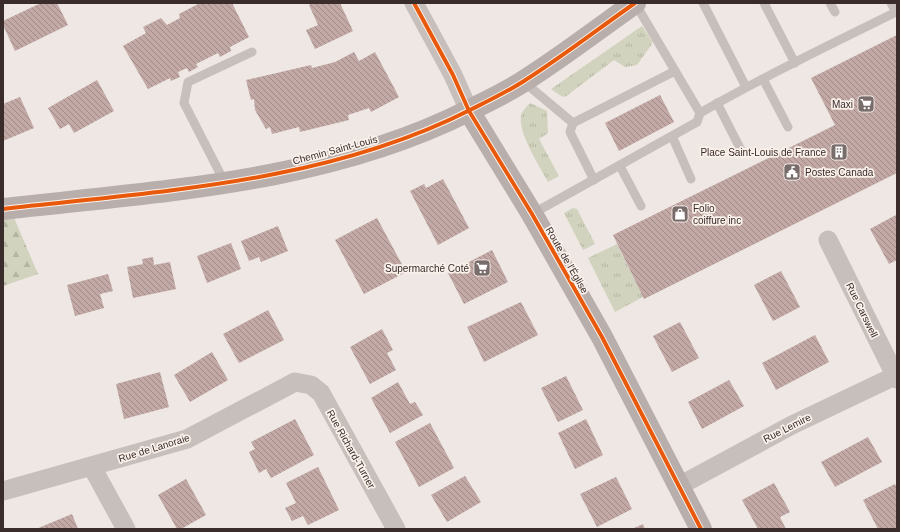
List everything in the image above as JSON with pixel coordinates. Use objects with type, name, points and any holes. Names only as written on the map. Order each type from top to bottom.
[{"type":"street","name":"Route de l'Église","points":[[414,3],[453,75],[469,111],[488,145],[532,214],[602,337],[701,529]]},
{"type":"street","name":"Chemin Saint-Louis","points":[[3,209],[226,183],[264,177],[331,162],[400,140],[469,111],[523,82],[635,3]]},
{"type":"street","name":"Rue Carswell","points":[[828,240],[896,377]]},
{"type":"street","name":"Rue Lemire","points":[[679,486],[792,425],[896,377]]},
{"type":"street","name":"Rue de Lanoraie","points":[[3,491],[187,439],[295,382]]},
{"type":"street","name":"Rue Richard-Turner","points":[[295,382],[311,385],[321,393],[396,529]]},
{"type":"street","points":[[92,466],[126,529]]},
{"type":"lane","points":[[635,3],[700,113]]},
{"type":"lane","points":[[703,3],[746,87]]},
{"type":"lane","points":[[764,3],[795,63]]},
{"type":"lane","points":[[830,3],[835,12]]},
{"type":"lane","points":[[532,214],[697,122],[700,113],[717,103],[896,12],[891,3]]},
{"type":"lane","points":[[226,183],[184,103],[188,82],[252,52]]},
{"type":"lane","points":[[594,180],[570,132],[574,123],[675,71]]},
{"type":"lane","points":[[763,79],[788,127]]},
{"type":"lane","points":[[523,82],[574,123]]},
{"type":"lane","points":[[717,103],[741,150]]},
{"type":"lane","points":[[672,136],[691,179]]},
{"type":"lane","points":[[620,166],[641,206]]},
{"type":"green space","points":[[642,26],[652,41],[652,44],[637,65],[625,67],[614,60],[565,97],[551,89]]},
{"type":"green space","points":[[530,103],[547,111],[548,133],[539,139],[559,176],[548,182],[530,150],[521,123],[523,111]]},
{"type":"green space","points":[[573,208],[577,209],[595,244],[583,250],[564,213]]},
{"type":"green space","points":[[12,213],[38,274],[3,286],[3,215]]},
{"type":"green space","points":[[617,244],[643,297],[615,312],[588,258]]},
{"type":"building","points":[[41,3],[57,3],[68,25],[15,51],[3,25],[3,21]]},
{"type":"building","points":[[200,3],[232,3],[249,37],[230,47],[231,51],[220,57],[218,53],[196,64],[198,67],[189,72],[187,68],[178,72],[180,77],[171,81],[170,78],[148,89],[123,46],[146,33],[143,27],[161,18],[167,25],[180,18],[179,14]]},
{"type":"building","points":[[312,3],[340,3],[353,31],[315,49],[306,30],[318,25],[309,5]]},
{"type":"building","name":"Place Saint-Louis de France","points":[[897,35],[897,173],[644,299],[613,235],[835,125],[811,78]]},
{"type":"building","points":[[354,52],[359,61],[375,52],[399,97],[371,112],[369,108],[348,115],[349,120],[300,132],[299,127],[272,134],[270,127],[266,129],[255,110],[254,99],[251,100],[246,80],[311,65],[312,68],[335,62]]},
{"type":"building","points":[[97,80],[114,111],[74,133],[69,124],[60,129],[48,108]]},
{"type":"building","points":[[660,95],[674,122],[619,151],[605,123]]},
{"type":"building","points":[[20,97],[34,128],[3,141],[3,104]]},
{"type":"building","points":[[443,179],[469,228],[438,245],[410,191],[424,184],[426,188]]},
{"type":"building","points":[[896,215],[897,260],[889,264],[870,229]]},
{"type":"building","points":[[377,218],[406,272],[364,294],[335,240]]},
{"type":"building","points":[[278,226],[288,251],[261,262],[259,257],[249,261],[241,241]]},
{"type":"building","points":[[231,243],[241,269],[207,283],[197,256]]},
{"type":"building","points":[[492,250],[508,282],[464,304],[448,273]]},
{"type":"building","points":[[153,257],[154,265],[170,262],[176,289],[133,298],[127,267],[143,264],[142,259]]},
{"type":"building","points":[[781,271],[800,307],[773,321],[754,285]]},
{"type":"building","points":[[108,274],[113,291],[100,294],[104,308],[75,316],[67,285]]},
{"type":"building","points":[[521,302],[538,335],[484,362],[467,327]]},
{"type":"building","points":[[268,310],[284,340],[239,363],[223,334]]},
{"type":"building","points":[[680,322],[699,358],[672,372],[653,336]]},
{"type":"building","points":[[382,329],[393,350],[387,353],[396,370],[370,384],[350,347]]},
{"type":"building","points":[[815,335],[829,362],[776,390],[762,363]]},
{"type":"building","points":[[212,352],[228,380],[190,402],[174,375]]},
{"type":"building","points":[[160,372],[169,407],[124,419],[116,384]]},
{"type":"building","points":[[566,376],[583,410],[558,422],[541,388]]},
{"type":"building","points":[[729,380],[744,406],[702,429],[688,402]]},
{"type":"building","points":[[398,382],[410,404],[415,402],[423,415],[390,433],[371,398]]},
{"type":"building","points":[[295,419],[314,455],[271,478],[266,469],[259,473],[249,452],[255,449],[251,442]]},
{"type":"building","points":[[586,419],[603,455],[575,469],[558,433]]},
{"type":"building","points":[[430,423],[454,468],[419,487],[395,442]]},
{"type":"building","points":[[868,437],[882,462],[835,487],[821,462]]},
{"type":"building","points":[[318,467],[339,510],[308,525],[303,516],[292,521],[285,508],[296,503],[286,483]]},
{"type":"building","points":[[465,476],[481,502],[447,522],[431,495]]},
{"type":"building","points":[[616,477],[632,509],[597,527],[580,494]]},
{"type":"building","points":[[186,479],[206,515],[181,529],[177,529],[158,495]]},
{"type":"building","points":[[774,483],[790,512],[780,517],[786,529],[758,529],[742,500]]},
{"type":"building","points":[[895,484],[897,488],[897,529],[878,529],[863,500]]},
{"type":"building","points":[[72,514],[78,529],[36,529]]},
{"type":"building","points":[[643,524],[645,529],[632,529]]},
{"type":"cycle path","points":[[414,3],[453,75],[469,111],[532,214],[602,337],[701,529]]},
{"type":"cycle path","points":[[3,209],[182,189],[241,180],[300,169],[358,154],[415,134],[470,110],[504,93],[552,62],[635,3]]},
{"type":"place","name":"Maxi","points":[[866,104]]},
{"type":"place","name":"Place Saint-Louis de France","points":[[839,152]]},
{"type":"place","name":"Postes Canada","points":[[792,172]]},
{"type":"place","name":"Folio coiffure inc","points":[[680,214]]},
{"type":"place","name":"Supermarché Coté","points":[[482,268]]}]
